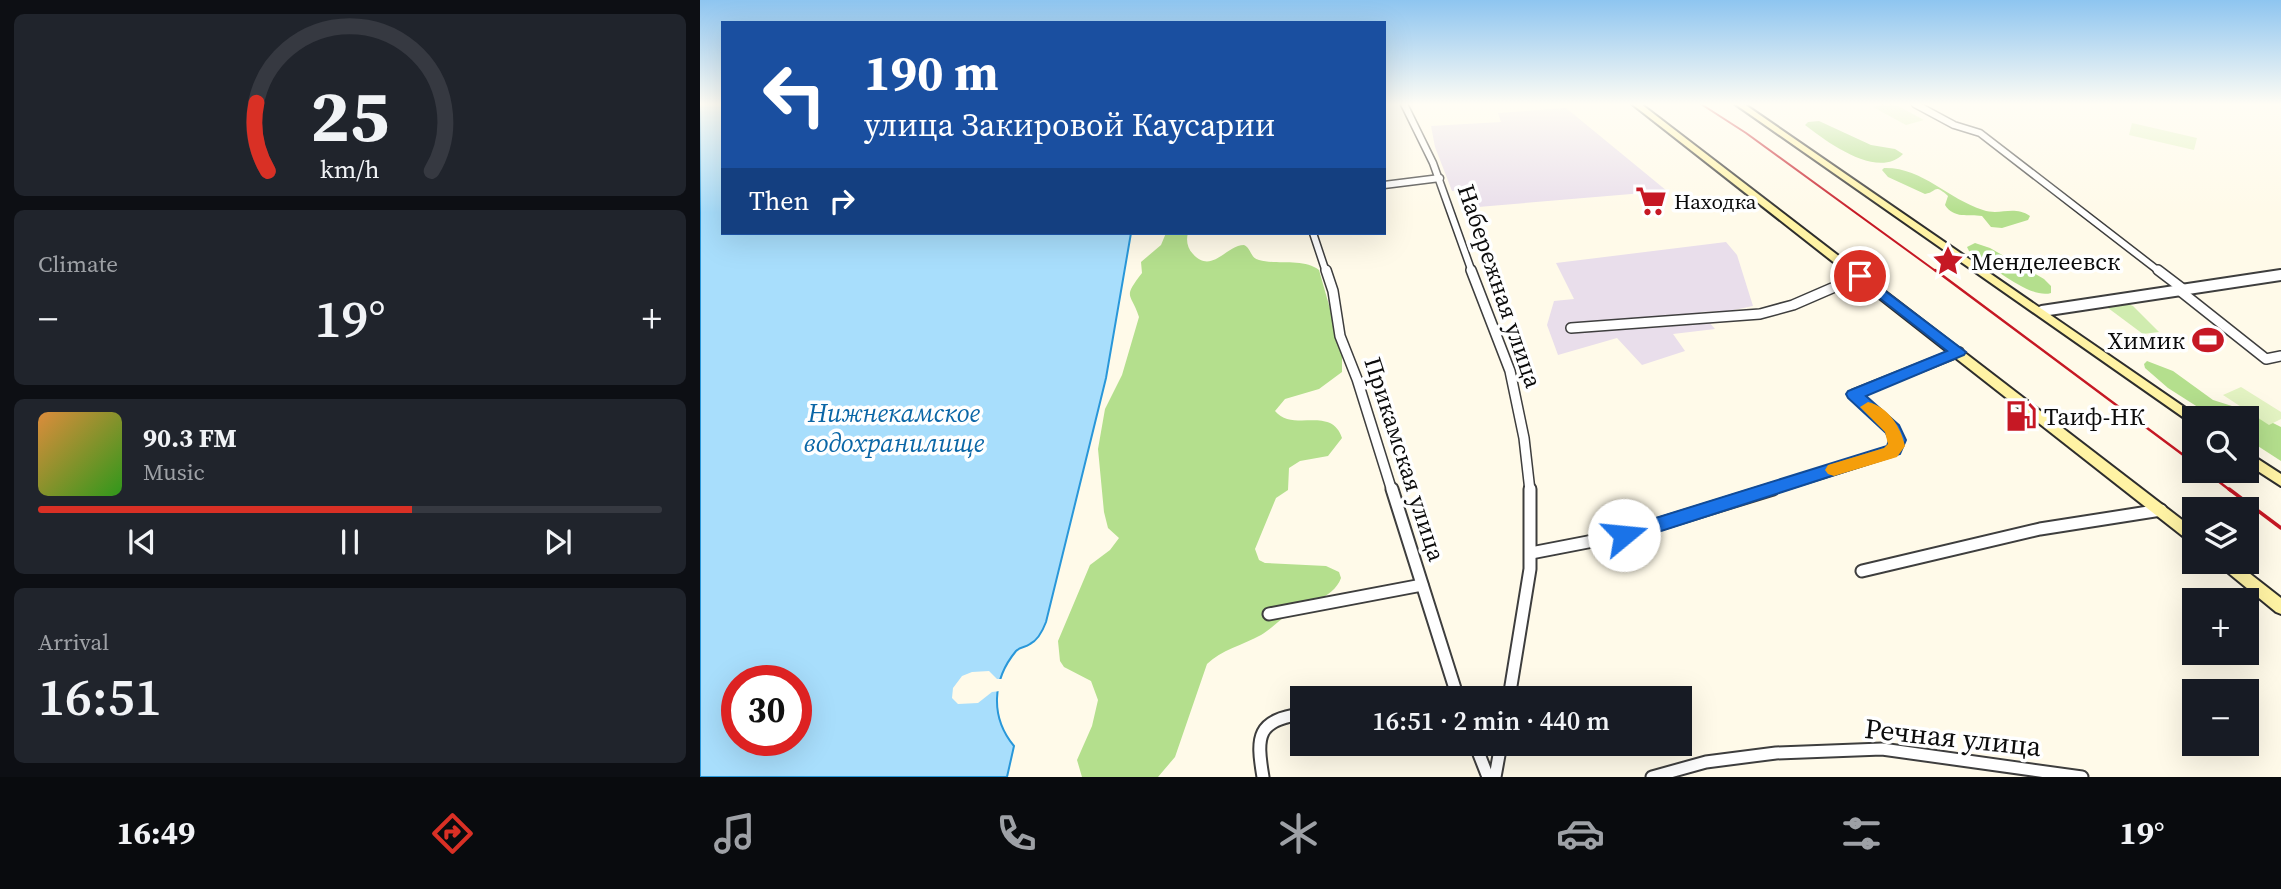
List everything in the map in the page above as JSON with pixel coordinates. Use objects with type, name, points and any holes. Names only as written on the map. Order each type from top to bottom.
[{"type":"main road","points":[[1683,140],[2182,527]]},
{"type":"main road","points":[[1792,140],[2182,410]]},
{"type":"main road","points":[[2259,465],[2281,481]]},
{"type":"main road","points":[[2240,574],[2281,607]]},
{"type":"street","name":"Набережная улица","points":[[1424,140],[1510,373],[1526,449],[1531,504],[1531,553],[1511,686]]},
{"type":"street","points":[[1988,140],[2266,359],[2281,356]]},
{"type":"street","points":[[1386,185],[1440,178]]},
{"type":"street","name":"Прикамская улица","points":[[1314,235],[1333,291],[1340,336],[1357,379],[1454,686]]},
{"type":"street","points":[[2042,311],[2281,275]]},
{"type":"street","points":[[1571,328],[1760,314],[1793,305],[1860,276]]},
{"type":"street","points":[[1531,553],[1624,535],[1891,452],[1898,440],[1893,430],[1854,394],[1959,352]]},
{"type":"street","points":[[1863,571],[2040,529],[2161,510]]},
{"type":"street","points":[[1269,614],[1422,585]]},
{"type":"street","points":[[1264,777],[1257,742],[1264,728],[1272,721],[1290,715]]},
{"type":"street","name":"Речная улица","points":[[1652,777],[1706,762],[1753,756],[1882,749],[2082,777]]},
{"type":"street","points":[[1480,756],[1488,777]]},
{"type":"street","points":[[1495,777],[1499,756]]},
{"type":"shaded area","points":[[1434,140],[1605,140],[1667,191],[1466,208],[1458,190],[1452,191]]},
{"type":"shaded area","points":[[1726,242],[1737,255],[1753,306],[1729,311],[1700,312],[1715,329],[1673,334],[1685,351],[1642,365],[1617,338],[1558,355],[1547,325],[1554,301],[1574,299],[1556,263]]},
{"type":"green space","points":[[1826,140],[1861,140],[1895,149],[1903,154],[1893,161],[1880,163],[1867,161]]},
{"type":"green space","points":[[2152,140],[2196,140],[2194,150]]},
{"type":"green space","points":[[1898,169],[1923,178],[1970,205],[1989,212],[2018,211],[2030,216],[2028,220],[2002,228],[1991,227],[1982,216],[1953,212],[1945,205],[1948,196],[1940,190],[1925,194],[1888,177],[1882,170]]},
{"type":"green space","points":[[1165,235],[1188,235],[1191,252],[1200,260],[1213,260],[1237,246],[1244,245],[1259,260],[1306,264],[1319,270],[1342,351],[1342,372],[1319,389],[1285,399],[1275,411],[1292,420],[1329,423],[1337,428],[1342,438],[1328,456],[1300,461],[1289,468],[1288,490],[1276,498],[1255,549],[1259,560],[1265,563],[1326,566],[1339,572],[1341,578],[1325,596],[1294,611],[1268,631],[1225,651],[1207,664],[1175,757],[1158,777],[1082,777],[1077,760],[1092,726],[1098,700],[1091,681],[1064,667],[1060,661],[1058,641],[1090,565],[1110,550],[1119,538],[1108,528],[1104,512],[1098,449],[1105,409],[1122,375],[1139,317],[1130,292],[1142,273],[1141,262],[1161,245]]},
{"type":"green space","points":[[1975,243],[1990,248],[2044,279],[2051,286],[2051,293],[2032,291],[2009,279],[1969,251],[1967,247]]},
{"type":"green space","points":[[2123,302],[2133,306],[2159,332],[2143,334],[2104,305]]},
{"type":"green space","points":[[2147,361],[2173,371],[2213,400],[2232,406],[2196,406],[2168,388],[2145,368]]},
{"type":"green space","points":[[2241,387],[2281,412],[2281,419],[2269,425],[2259,418],[2259,406],[2240,406],[2223,395]]},
{"type":"green space","points":[[2259,416],[2281,427],[2281,461],[2259,447]]},
{"type":"water","name":"Нижнекамское водохранилище","points":[[700,140],[721,140],[721,235],[1131,235],[1106,378],[1046,622],[1035,640],[1016,651],[998,686],[1001,723],[1014,746],[1007,777],[700,777]]},
{"type":"pier","points":[[989,671],[997,679],[1004,679],[1000,691],[992,692],[978,703],[958,704],[952,698],[953,688],[962,676],[972,672]]},
{"type":"railway","points":[[1756,140],[1937,272]]},
{"type":"railway","points":[[1935,270],[2182,454]]},
{"type":"railway","points":[[2221,483],[2231,491]]},
{"type":"railway","points":[[2229,489],[2281,528]]},
{"type":"slow traffic","points":[[1834,470],[1894,450],[1898,440],[1896,434],[1868,407]]},
{"type":"place","name":"Находка","points":[[1651,201]]},
{"type":"place","name":"Менделеевск","points":[[1948,261]]},
{"type":"place","name":"Химик","points":[[2208,340]]},
{"type":"place","name":"Таиф-НК","points":[[2021,416]]},
{"type":"route","points":[[1624,535],[1894,450],[1898,440],[1896,434],[1854,394],[1959,352],[1860,276]]}]
